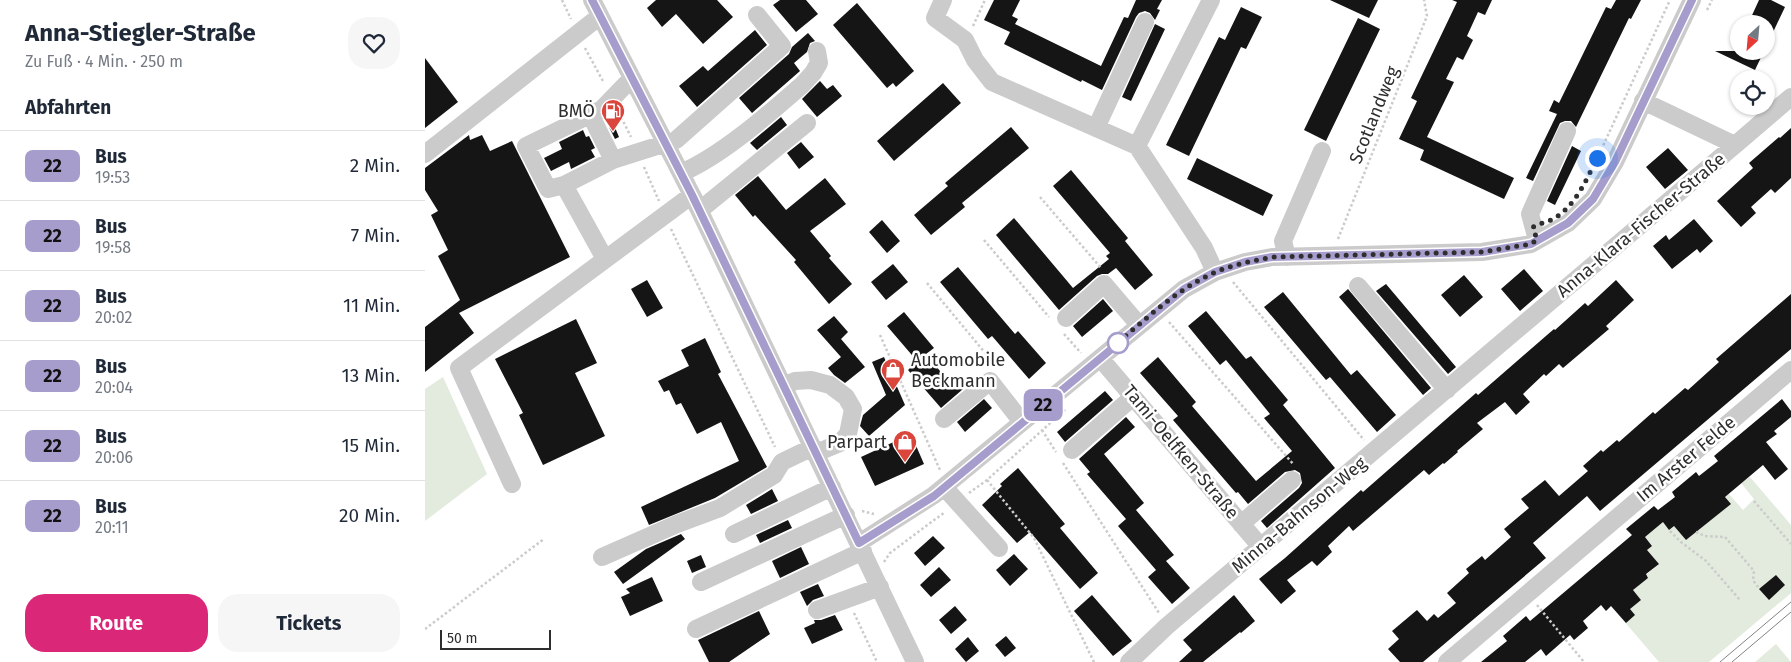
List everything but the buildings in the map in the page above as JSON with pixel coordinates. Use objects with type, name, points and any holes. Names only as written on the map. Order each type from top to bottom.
[{"type":"street","points":[[592,0],[696,203],[915,662]]},
{"type":"street","points":[[943,0],[935,18],[965,40],[975,60],[992,82],[1137,146],[1222,275]]},
{"type":"street","points":[[1137,146],[1211,0]]},
{"type":"street","points":[[696,629],[861,547],[934,496],[943,479],[1022,422],[1094,353],[1139,325],[1184,289],[1222,275],[1245,262],[1272,257],[1482,252],[1531,244],[1568,223],[1593,199],[1615,162],[1692,0]]},
{"type":"street","points":[[632,78],[602,108],[526,146],[548,189],[564,185],[613,160],[676,140],[782,46],[757,15]]},
{"type":"street","points":[[425,154],[600,16]]},
{"type":"street","points":[[1096,128],[1145,22]]},
{"type":"street","points":[[681,173],[690,170],[725,148],[802,85],[819,63],[817,51]]},
{"type":"street","points":[[1735,145],[1791,97]]},
{"type":"street","name":"Anna-Klara-Fischer-Straße","points":[[1471,370],[1735,145],[1643,101]]},
{"type":"street","points":[[590,114],[613,160]]},
{"type":"street","points":[[512,484],[459,368],[665,215],[696,203],[807,123]]},
{"type":"street","points":[[1537,240],[1530,214],[1567,131]]},
{"type":"street","points":[[1287,257],[1283,241],[1321,151]]},
{"type":"street","points":[[564,185],[605,259]]},
{"type":"street","points":[[1060,323],[1104,284],[1139,325]]},
{"type":"street","points":[[1358,286],[1447,390]]},
{"type":"street","name":"Tami-Oelfken-Straße","points":[[1094,353],[1261,547]]},
{"type":"street","name":"Minna-Bahnson-Weg","points":[[1129,662],[1167,626],[1471,370]]},
{"type":"street","name":"Im Arster Felde","points":[[1447,662],[1527,594],[1577,543],[1791,370]]},
{"type":"street","points":[[602,557],[677,524],[720,508],[774,474],[782,462],[840,442],[848,434],[853,409],[846,397],[830,385],[811,380],[795,382],[784,386]]},
{"type":"street","points":[[944,419],[989,381],[1022,422]]},
{"type":"street","points":[[1064,456],[1133,397]]},
{"type":"street","points":[[1241,524],[1293,473]]},
{"type":"street","points":[[943,479],[999,548]]},
{"type":"street","points":[[733,534],[832,487]]},
{"type":"street","points":[[701,582],[846,516]]},
{"type":"street","points":[[817,610],[880,587]]},
{"type":"path","points":[[562,0],[638,153],[665,215],[782,462]]},
{"type":"path","points":[[965,40],[985,0]]},
{"type":"path","name":"Scotlandweg","points":[[1329,239],[1338,239],[1427,16],[1424,0]]},
{"type":"path","points":[[1593,166],[1670,0]]},
{"type":"path","points":[[1703,18],[1712,0]]},
{"type":"path","points":[[1040,197],[1104,270]]},
{"type":"path","points":[[984,240],[1060,323],[1081,353],[1094,353]]},
{"type":"path","points":[[1222,275],[1374,452]]},
{"type":"path","points":[[927,283],[1001,371]]},
{"type":"path","points":[[1167,320],[1293,473]]},
{"type":"path","points":[[879,335],[943,479]]},
{"type":"path","points":[[872,570],[883,562],[890,553],[987,480],[1069,406]]},
{"type":"path","points":[[1042,430],[1064,456],[1167,626]]},
{"type":"path","points":[[943,479],[947,467]]},
{"type":"path","points":[[987,480],[1033,538],[1094,662]]},
{"type":"path","points":[[1755,501],[1791,544]]},
{"type":"path","points":[[846,516],[859,511],[873,514],[881,511]]},
{"type":"path","points":[[1670,531],[1706,561],[1739,600]]},
{"type":"path","points":[[1696,532],[1705,536],[1725,537],[1754,571],[1753,580],[1758,587]]},
{"type":"path","points":[[425,630],[544,539]]},
{"type":"path","points":[[1527,594],[1584,662]]},
{"type":"path","points":[[847,599],[877,662]]},
{"type":"shaded area","points":[[443,377],[487,474],[425,521],[425,389]]},
{"type":"shaded area","points":[[1750,477],[1791,525],[1791,593],[1709,662],[1659,662],[1611,606],[1633,606],[1641,600],[1633,590],[1648,578],[1646,575],[1659,564],[1647,550],[1652,545],[1645,537],[1663,522],[1674,526],[1686,540],[1730,503],[1725,497],[1729,494],[1743,510],[1754,499],[1741,483]]},
{"type":"shaded area","points":[[1776,644],[1791,662],[1755,662]]},
{"type":"tram line","points":[[1720,662],[1791,602]]},
{"type":"tram line","points":[[1732,662],[1791,612]]},
{"type":"bus line","name":"22","points":[[592,0],[692,195],[859,543],[934,496],[1184,289],[1215,272],[1245,262],[1272,257],[1482,252],[1531,244],[1568,223],[1593,199],[1615,162],[1692,0]]},
{"type":"place","name":"BMÖ","points":[[613,132]]},
{"type":"place","name":"Automobile Beckmann","points":[[893,391]]},
{"type":"place","name":"Parpart","points":[[905,463]]},
{"type":"route","points":[[1118,343],[1115,345],[1184,289],[1215,272],[1245,262],[1272,257],[1482,252],[1531,244],[1537,240],[1533,227],[1552,219],[1573,201],[1597,158]]}]
